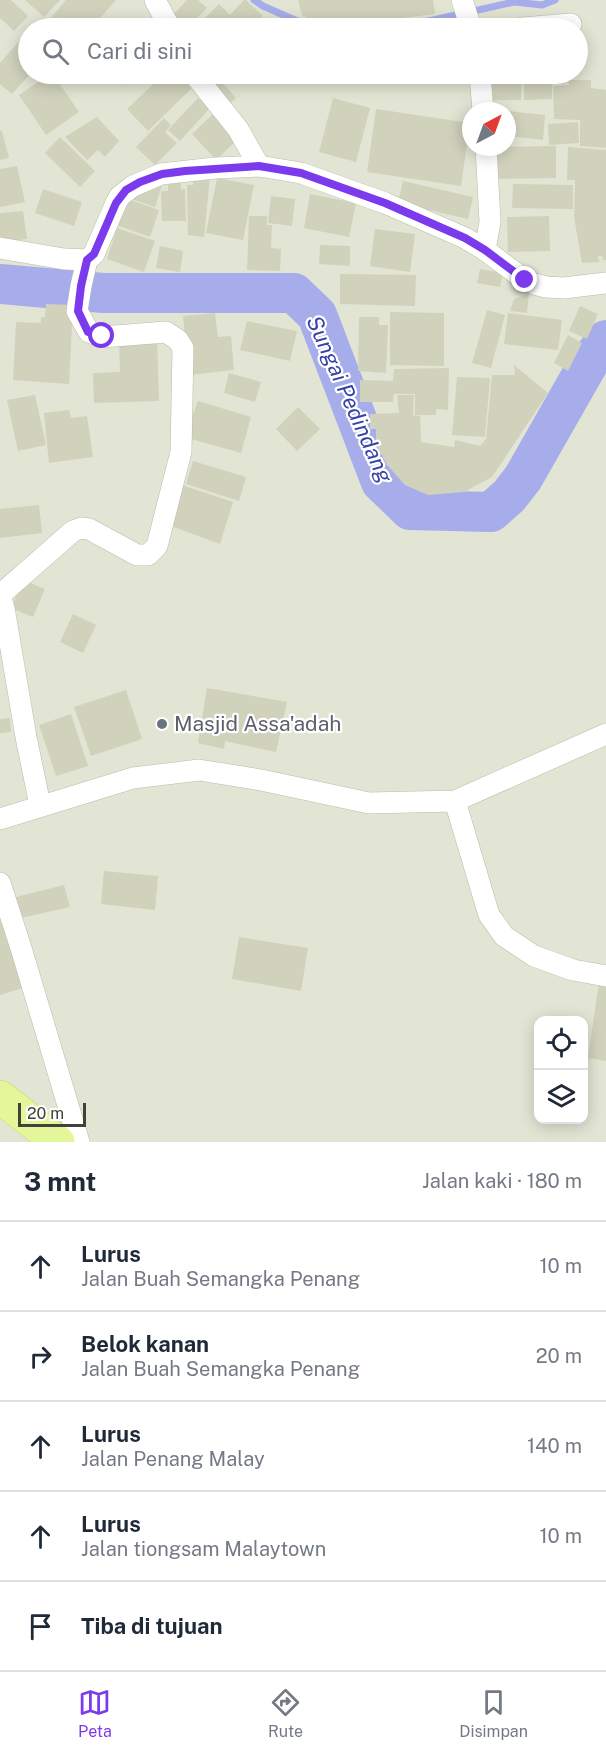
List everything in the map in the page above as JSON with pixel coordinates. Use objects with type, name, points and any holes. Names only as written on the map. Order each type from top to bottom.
[{"type":"main road","points":[[0,1097],[58,1142]]},
{"type":"street","points":[[155,0],[165,18]]},
{"type":"street","points":[[463,2],[467,18]]},
{"type":"street","points":[[202,84],[238,129],[259,166]]},
{"type":"street","points":[[481,84],[482,102]]},
{"type":"street","points":[[485,250],[490,222],[486,156]]},
{"type":"street","points":[[40,806],[0,595],[74,531],[81,528],[89,529],[137,555],[148,555],[157,546],[181,452],[183,348],[178,340],[166,332],[102,336],[88,332],[78,311],[87,260],[94,254],[120,196],[133,186],[162,174],[259,166],[301,173],[385,203],[465,238],[525,280],[540,286],[564,288],[606,283]]},
{"type":"street","points":[[0,248],[64,259],[87,260]]},
{"type":"street","points":[[0,819],[134,778],[199,770],[261,780],[369,804],[455,801],[606,734]]},
{"type":"street","points":[[455,801],[489,915],[504,936],[534,956],[573,970],[606,976]]},
{"type":"street","points":[[0,883],[79,1142]]},
{"type":"shaded area","points":[[0,0],[606,0],[606,1142],[0,1142]]},
{"type":"building","points":[[0,0],[11,0],[28,16],[18,18],[18,27],[14,31],[0,18]]},
{"type":"building","points":[[25,0],[60,0],[44,17]]},
{"type":"building","points":[[66,0],[116,0],[100,18],[51,18]]},
{"type":"building","points":[[187,0],[198,0],[207,8],[197,18],[170,18]]},
{"type":"building","points":[[246,0],[263,16],[261,18],[205,18],[219,4],[230,15]]},
{"type":"building","points":[[298,0],[433,0],[435,14],[401,18],[308,18],[302,15]]},
{"type":"building","points":[[18,42],[18,84],[21,84],[12,94],[0,84],[0,63]]},
{"type":"building","points":[[588,80],[591,80],[591,88],[606,90],[606,148],[580,146],[580,120],[554,119],[553,86],[588,84]]},
{"type":"building","points":[[35,84],[60,84],[79,112],[46,135],[19,95]]},
{"type":"building","points":[[153,84],[196,84],[148,131],[127,109]]},
{"type":"building","points":[[202,84],[224,84],[236,98],[224,109]]},
{"type":"building","points":[[488,84],[522,84],[521,100],[487,100]]},
{"type":"building","points":[[524,84],[552,84],[552,99],[524,100]]},
{"type":"building","points":[[198,98],[210,108],[180,141],[168,130]]},
{"type":"building","points":[[333,98],[370,108],[356,162],[319,152]]},
{"type":"building","points":[[376,109],[462,122],[462,156],[465,156],[461,186],[367,172]]},
{"type":"building","points":[[215,112],[239,138],[216,160],[192,134]]},
{"type":"building","points":[[516,112],[545,115],[543,140],[516,137]]},
{"type":"building","points":[[97,117],[119,141],[105,157],[98,150],[87,160],[65,137]]},
{"type":"building","points":[[164,118],[171,125],[165,132],[177,143],[155,165],[136,147]]},
{"type":"building","points":[[578,122],[579,143],[549,145],[548,124]]},
{"type":"building","points":[[0,131],[2,131],[9,158],[0,160]]},
{"type":"building","points":[[60,137],[95,171],[80,187],[45,153]]},
{"type":"building","points":[[556,146],[556,178],[497,179],[496,156],[516,156],[516,147]]},
{"type":"building","points":[[568,147],[606,150],[606,260],[598,256],[599,262],[582,263],[574,217],[575,180],[567,180]]},
{"type":"building","points":[[17,166],[25,202],[0,207],[0,169]]},
{"type":"building","points":[[193,177],[210,177],[204,237],[188,235],[187,185],[193,185]]},
{"type":"building","points":[[217,178],[254,185],[243,240],[206,233]]},
{"type":"building","points":[[181,181],[181,190],[185,189],[186,221],[162,221],[161,191],[168,191],[168,182]]},
{"type":"building","points":[[403,181],[473,197],[468,219],[398,203]]},
{"type":"building","points":[[163,182],[155,207],[129,198]]},
{"type":"building","points":[[513,184],[573,185],[573,209],[512,208]]},
{"type":"building","points":[[43,189],[82,202],[74,226],[35,213]]},
{"type":"building","points":[[310,194],[356,203],[349,237],[304,228]]},
{"type":"building","points":[[271,196],[295,199],[292,226],[268,223]]},
{"type":"building","points":[[125,198],[159,210],[150,237],[116,225]]},
{"type":"building","points":[[23,211],[27,239],[0,242],[0,213]]},
{"type":"building","points":[[249,216],[267,216],[267,225],[272,225],[271,248],[281,249],[280,271],[247,270]]},
{"type":"building","points":[[549,216],[550,251],[508,252],[507,217]]},
{"type":"building","points":[[117,228],[155,241],[144,272],[107,259]]},
{"type":"building","points":[[375,229],[415,234],[410,272],[370,266]]},
{"type":"building","points":[[320,245],[350,246],[350,266],[319,264]]},
{"type":"building","points":[[160,246],[183,251],[180,272],[156,268]]},
{"type":"building","points":[[480,269],[503,273],[500,287],[477,283]]},
{"type":"building","points":[[340,274],[416,275],[415,306],[340,304]]},
{"type":"building","points":[[529,294],[527,313],[510,311],[514,299]]},
{"type":"building","points":[[46,304],[73,305],[69,384],[13,380],[16,322],[41,323],[41,317],[45,317]]},
{"type":"building","points":[[580,306],[598,314],[587,339],[569,331]]},
{"type":"building","points":[[487,310],[505,315],[491,368],[472,363]]},
{"type":"building","points":[[390,312],[444,313],[444,366],[390,365]]},
{"type":"building","points":[[215,313],[218,337],[231,336],[234,370],[189,375],[183,316]]},
{"type":"building","points":[[508,313],[562,320],[558,350],[504,344]]},
{"type":"building","points":[[359,317],[379,317],[379,325],[388,325],[386,373],[358,371]]},
{"type":"building","points":[[247,321],[297,331],[290,361],[240,350]]},
{"type":"building","points":[[568,335],[582,343],[568,371],[554,363]]},
{"type":"building","points":[[157,336],[159,401],[94,403],[93,373],[120,372],[119,337]]},
{"type":"building","points":[[514,365],[548,393],[492,477],[464,492],[428,495],[405,485],[387,465],[376,444],[376,429],[370,429],[370,414],[399,413],[397,395],[414,395],[413,415],[420,416],[421,442],[454,447],[455,440],[480,446],[486,439],[492,375],[515,375]]},
{"type":"building","points":[[449,368],[448,410],[436,409],[436,415],[415,415],[415,394],[394,394],[393,402],[360,402],[360,380],[393,381],[394,369]]},
{"type":"building","points":[[229,373],[261,382],[255,402],[224,393]]},
{"type":"building","points":[[457,377],[490,378],[485,437],[452,435]]},
{"type":"building","points":[[35,395],[46,445],[18,451],[7,400]]},
{"type":"building","points":[[198,401],[251,417],[241,453],[184,437]]},
{"type":"building","points":[[298,407],[320,429],[297,451],[276,429]]},
{"type":"building","points":[[69,410],[71,418],[87,416],[93,457],[49,463],[44,413]]},
{"type":"building","points":[[193,461],[246,477],[239,501],[186,484]]},
{"type":"building","points":[[182,485],[233,502],[220,544],[168,525]]},
{"type":"building","points":[[39,505],[42,533],[0,538],[0,509]]},
{"type":"building","points":[[23,580],[45,589],[33,617],[11,608]]},
{"type":"building","points":[[73,614],[96,625],[83,653],[60,642]]},
{"type":"building","points":[[207,688],[287,702],[276,752],[225,741],[224,749],[198,743]]},
{"type":"building","points":[[126,690],[142,739],[91,756],[74,707]]},
{"type":"building","points":[[71,714],[88,766],[56,776],[39,725]]},
{"type":"building","points":[[10,718],[11,732],[0,733],[0,719]]},
{"type":"building","points":[[104,871],[158,876],[155,910],[101,904]]},
{"type":"building","points":[[64,885],[70,907],[21,918],[16,897]]},
{"type":"building","points":[[4,917],[26,987],[0,995],[0,918]]},
{"type":"building","points":[[239,937],[308,948],[301,991],[232,979]]},
{"type":"building","points":[[599,982],[606,983],[606,1061],[588,1058]]},
{"type":"waterway","points":[[254,0],[290,18]]},
{"type":"waterway","points":[[442,18],[514,2],[542,5],[555,0]]},
{"type":"waterway","name":"Sungai Pedindang","points":[[0,284],[103,293],[294,293],[317,315],[381,482],[410,510],[491,512],[509,496],[523,478],[588,364],[606,340]]},
{"type":"place","name":"Masjid Assa'adah","points":[[162,724]]},
{"type":"route","points":[[102,336],[88,332],[78,311],[87,260],[94,254],[120,196],[140,182],[162,174],[259,166],[301,173],[385,203],[465,238],[525,280]]}]
